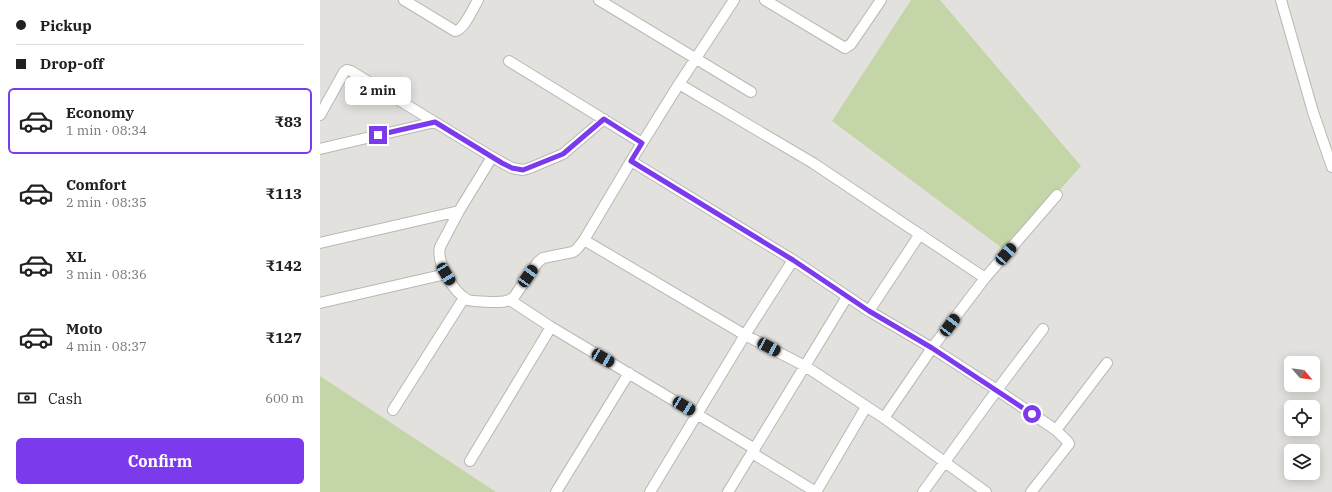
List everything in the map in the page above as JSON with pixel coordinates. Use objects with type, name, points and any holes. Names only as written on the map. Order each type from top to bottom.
[{"type":"street","points":[[404,0],[455,31],[459,31],[462,27],[478,0]]},
{"type":"street","points":[[599,0],[751,92]]},
{"type":"street","points":[[492,157],[459,211],[438,253],[446,274],[453,286],[464,298],[471,301],[501,302],[510,300],[514,297],[538,262],[543,258],[573,252],[577,249],[584,240],[679,84],[734,0]]},
{"type":"street","points":[[765,0],[845,48],[852,44],[881,0]]},
{"type":"street","points":[[1281,0],[1313,112],[1332,167]]},
{"type":"street","points":[[509,61],[642,143]]},
{"type":"street","points":[[320,115],[344,72],[349,70],[492,157],[512,168],[523,170],[563,154],[604,119]]},
{"type":"street","points":[[679,84],[813,163],[985,278]]},
{"type":"street","points":[[320,149],[435,122]]},
{"type":"street","points":[[631,161],[793,260],[847,297],[932,348],[1056,430],[1069,444],[1031,492]]},
{"type":"street","points":[[884,418],[932,348],[985,278],[1057,195]]},
{"type":"street","points":[[320,244],[459,211]]},
{"type":"street","points":[[869,311],[920,234]]},
{"type":"street","points":[[584,240],[745,335],[804,366],[884,418],[986,492]]},
{"type":"street","points":[[650,492],[745,335],[793,260]]},
{"type":"street","points":[[320,303],[446,274]]},
{"type":"street","points":[[728,492],[847,297]]},
{"type":"street","points":[[393,410],[464,298]]},
{"type":"street","points":[[510,300],[551,327],[697,414],[816,492],[866,407]]},
{"type":"street","points":[[470,461],[551,327]]},
{"type":"street","points":[[923,492],[1043,329]]},
{"type":"street","points":[[1056,430],[1107,363]]},
{"type":"street","points":[[556,492],[629,373]]},
{"type":"green space","points":[[911,0],[940,0],[1081,166],[1006,251],[832,121]]},
{"type":"green space","points":[[320,376],[496,492],[320,492]]},
{"type":"route","points":[[378,135],[435,122],[502,163],[518,170],[523,170],[563,154],[604,119],[642,143],[631,161],[793,260],[847,297],[932,348],[1032,414]]}]
